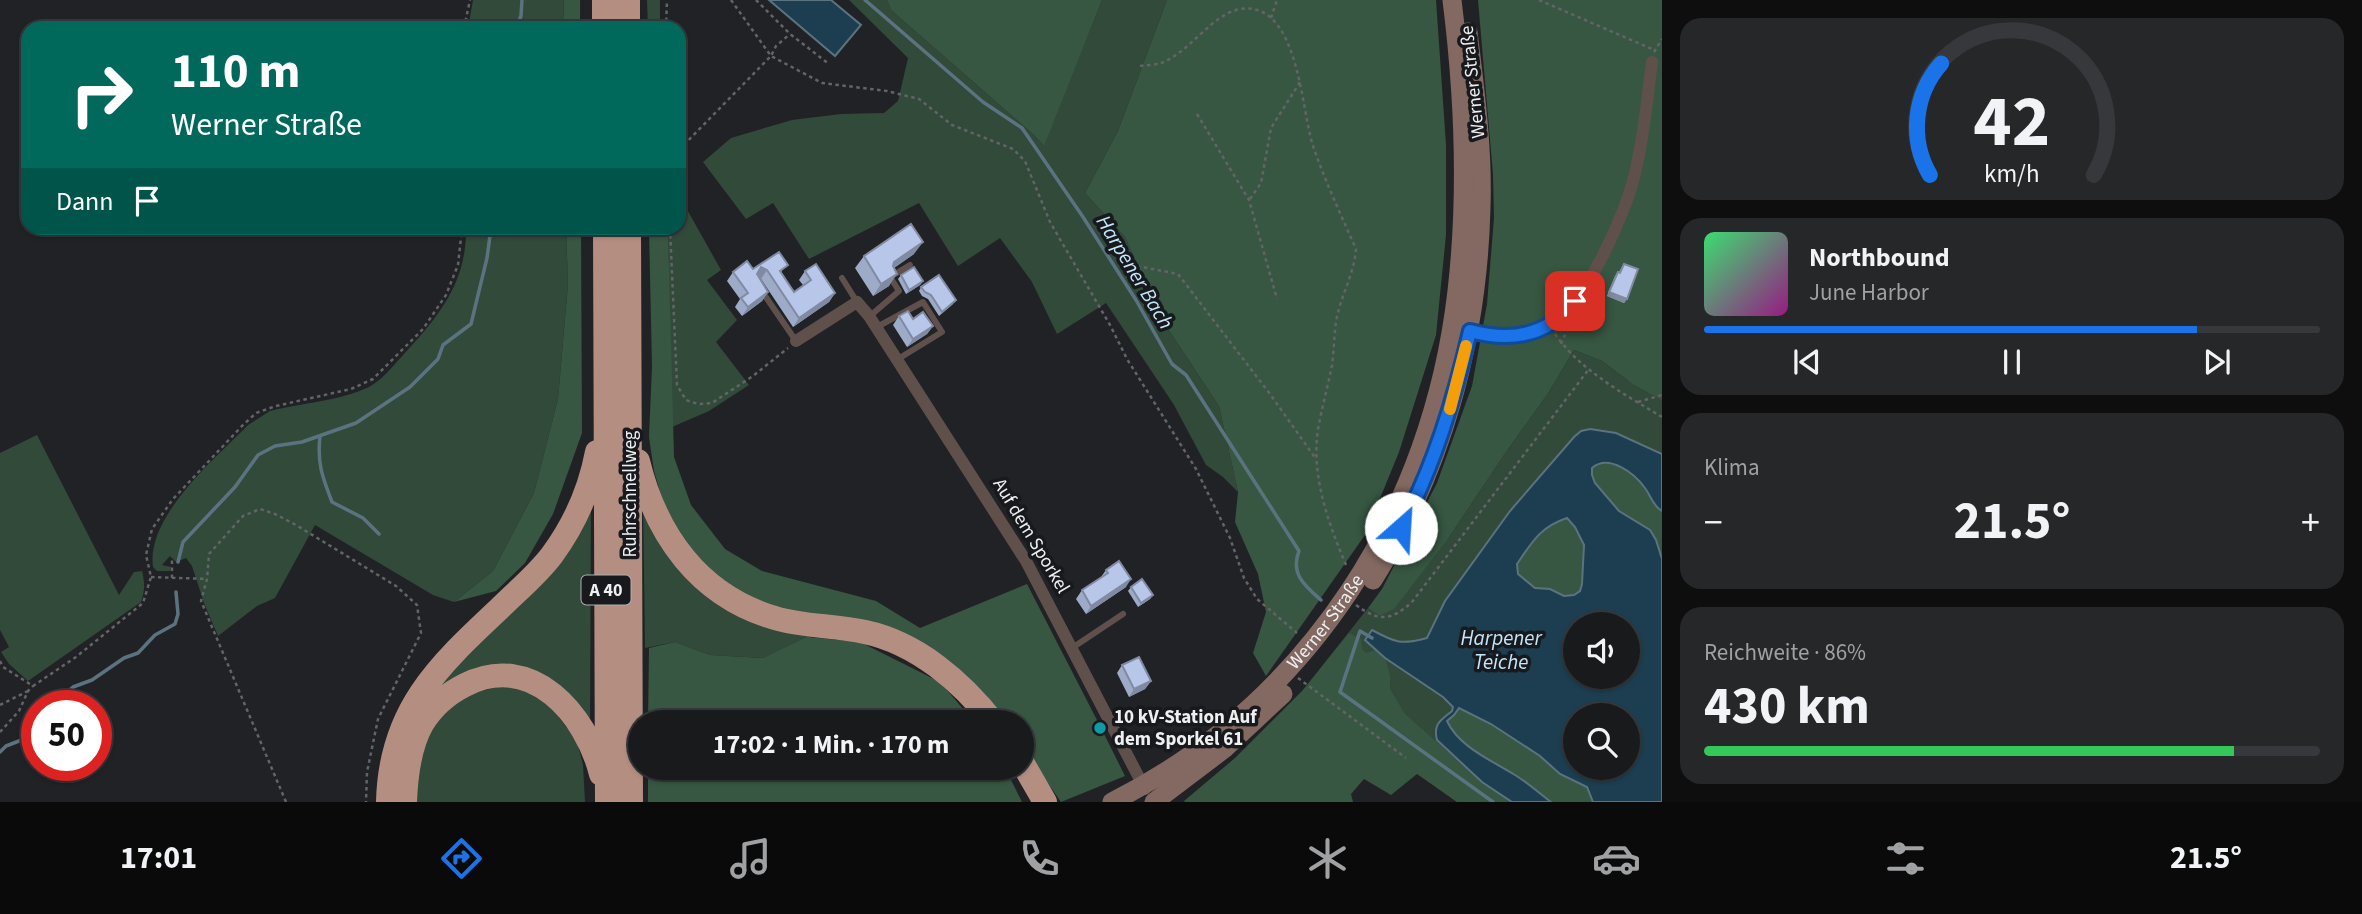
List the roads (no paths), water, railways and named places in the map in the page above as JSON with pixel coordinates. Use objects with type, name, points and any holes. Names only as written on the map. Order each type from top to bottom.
[{"type":"highway","points":[[604,0],[604,21]]},
{"type":"highway","points":[[628,0],[628,21]]},
{"type":"highway","name":"Ruhrschnellweg","points":[[606,235],[617,379],[631,802]]},
{"type":"highway","name":"Ruhrschnellweg","points":[[607,802],[617,379],[628,235]]},
{"type":"highway","points":[[617,379],[648,496],[671,542],[686,563],[710,585],[741,606],[775,619],[866,632],[900,645],[954,680],[983,710]]},
{"type":"highway","points":[[388,802],[393,755],[404,722],[415,701],[441,668],[534,576],[566,534],[580,507],[617,379]]},
{"type":"highway","points":[[405,802],[410,759],[415,742],[422,724],[438,702],[468,683],[500,675],[532,681],[564,704],[596,755],[607,802]]},
{"type":"highway","points":[[1032,780],[1045,802]]},
{"type":"main road","name":"Werner Straße","points":[[1112,802],[1149,797],[1254,727],[1298,678],[1356,605],[1392,546],[1427,475],[1450,410],[1460,329],[1459,263],[1463,181],[1461,102],[1452,0]]},
{"type":"main road","name":"Werner Straße","points":[[1149,797],[1266,693],[1310,644],[1355,584],[1410,477],[1478,274],[1482,205],[1478,111],[1464,0]]},
{"type":"street","points":[[1460,329],[1495,337],[1517,336],[1548,327],[1565,314],[1585,288],[1624,206],[1635,174],[1653,56]]},
{"type":"street","points":[[796,341],[857,302]]},
{"type":"street","name":"Auf dem Sporkel","points":[[857,302],[898,359],[1026,561],[1149,797]]},
{"type":"lane","points":[[869,316],[900,291],[890,277],[910,265]]},
{"type":"lane","name":"Auf dem Sporkel","points":[[842,278],[857,302]]},
{"type":"lane","points":[[756,282],[796,341]]},
{"type":"lane","points":[[877,327],[923,302],[943,332],[898,359]]},
{"type":"lane","points":[[1072,648],[1123,614]]},
{"type":"water","points":[[769,0],[831,0],[861,25],[835,56]]},
{"type":"water","name":"Harpener Teiche","points":[[1590,429],[1616,433],[1662,454],[1662,511],[1654,504],[1641,483],[1621,467],[1599,464],[1592,468],[1592,475],[1595,483],[1619,511],[1650,530],[1662,559],[1662,802],[1593,802],[1587,787],[1572,780],[1640,780],[1640,703],[1563,703],[1563,775],[1540,756],[1491,724],[1459,708],[1447,721],[1459,738],[1551,802],[1512,802],[1482,782],[1437,740],[1437,726],[1453,707],[1443,697],[1385,658],[1365,640],[1372,630],[1399,642],[1427,638],[1445,601],[1510,511],[1581,431]],"holes":[[[1567,518],[1584,545],[1580,591],[1564,596],[1550,589],[1535,588],[1518,574],[1517,564],[1543,531]]]},
{"type":"waterway","points":[[519,21],[522,0]]},
{"type":"waterway","name":"Harpener Bach","points":[[865,0],[983,102],[1022,128],[1136,300],[1172,364],[1186,375],[1299,551],[1296,566],[1298,573],[1321,600]]},
{"type":"waterway","points":[[178,562],[183,542],[235,487],[258,455],[275,446],[302,442],[356,423],[410,387],[438,359],[443,345],[471,324],[490,235]]},
{"type":"waterway","points":[[320,436],[321,469],[332,502],[363,518],[379,534]]},
{"type":"waterway","points":[[70,690],[92,680],[124,658],[138,653],[155,635],[175,624],[178,614],[176,592]]},
{"type":"waterway","name":"Harpener Bach","points":[[1372,638],[1360,631],[1340,692],[1493,802]]},
{"type":"waterway","points":[[0,752],[21,739]]},
{"type":"place","name":"10 kV-Station Auf dem Sporkel 61","points":[[1100,728]]}]
